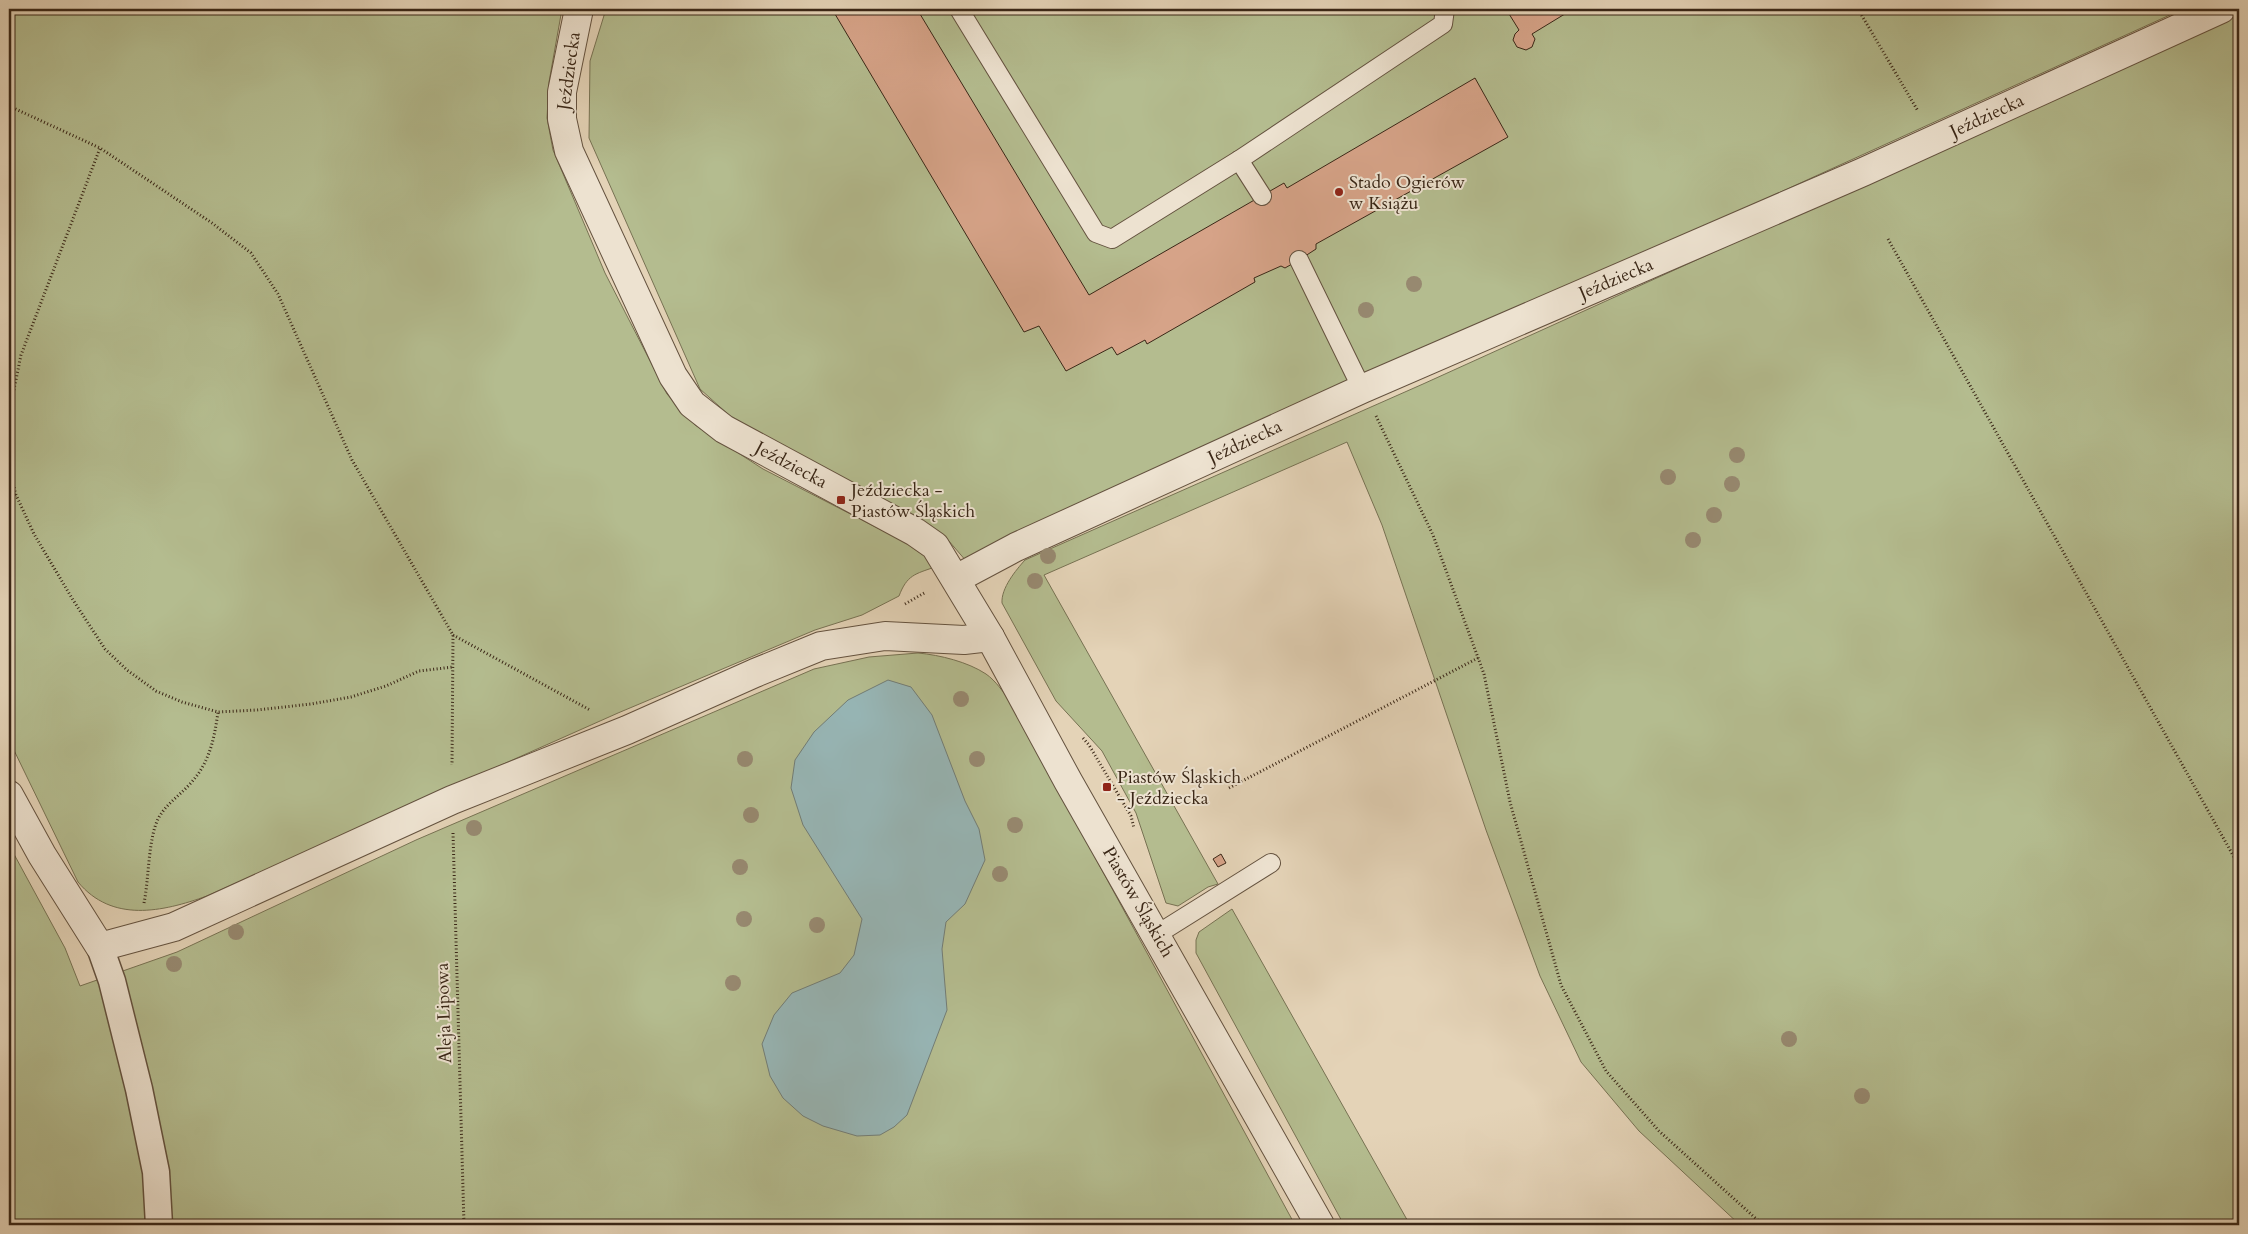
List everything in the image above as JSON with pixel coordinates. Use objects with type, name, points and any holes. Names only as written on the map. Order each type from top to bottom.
[{"type":"street","name":"Jeździecka","points":[[579,9],[562,92],[562,119],[569,151],[673,376],[692,404],[724,428],[915,532],[935,546],[956,579],[1016,547],[1362,389],[1935,140],[2221,9]]},
{"type":"street","name":"Piastów Śląskich","points":[[956,579],[990,637],[1068,781],[1320,1225]]},
{"type":"street","points":[[100,947],[174,927],[452,800],[627,730],[821,646],[885,636],[964,640],[990,637]]},
{"type":"street","points":[[9,795],[42,855],[100,947],[112,981],[139,1089],[156,1172],[159,1225]]},
{"type":"lane","points":[[959,9],[1096,233],[1112,239],[1239,160],[1443,24],[1445,9]]},
{"type":"lane","points":[[1239,160],[1262,196]]},
{"type":"lane","points":[[1299,260],[1362,389]]},
{"type":"lane","points":[[1156,935],[1270,863]]},
{"type":"path","points":[[1858,9],[1935,140]]},
{"type":"path","points":[[9,106],[100,148],[212,223],[251,253],[278,294],[352,460],[452,634],[627,730]]},
{"type":"path","points":[[9,414],[21,355],[100,148]]},
{"type":"path","points":[[1888,239],[2239,866]]},
{"type":"path","points":[[1362,389],[1433,535],[1484,674],[1510,802],[1561,985],[1606,1071],[1659,1131],[1763,1225]]},
{"type":"path","points":[[9,467],[16,495],[34,534],[68,592],[105,649],[127,670],[156,691],[182,702],[218,712],[319,703],[386,686],[419,671],[453,667]]},
{"type":"path","points":[[9,498],[16,495]]},
{"type":"path","points":[[885,636],[892,612],[919,595],[956,579]]},
{"type":"path","name":"Aleja Lipowa","points":[[452,634],[452,800],[464,1225]]},
{"type":"path","points":[[1229,788],[1478,658]]},
{"type":"path","points":[[144,936],[143,910],[149,879],[152,837],[158,820],[166,807],[202,770],[213,744],[218,712]]},
{"type":"green space","points":[[9,9],[562,9],[549,82],[547,118],[553,150],[605,273],[667,394],[695,425],[763,469],[903,541],[926,557],[935,567],[912,576],[905,584],[899,596],[862,615],[815,630],[618,713],[207,896],[173,906],[138,910],[122,909],[106,904],[91,895],[78,882],[9,740]]},
{"type":"green space","points":[[606,9],[2183,9],[967,562],[948,540],[922,521],[739,424],[700,389],[589,138],[590,61]]},
{"type":"green space","points":[[2239,14],[2239,1225],[1740,1225],[1639,1131],[1581,1062],[1540,976],[1486,830],[1382,525],[1347,442],[1044,575],[1218,884],[1208,887],[1178,906],[1166,903],[1136,813],[1102,751],[1056,701],[1002,603],[1006,585],[1025,560],[1423,384]]},
{"type":"green space","points":[[918,653],[954,660],[979,670],[993,680],[1010,701],[1295,1225],[9,1225],[9,845],[65,948],[80,986],[177,952],[416,840],[814,669],[869,657]]},
{"type":"green space","points":[[1232,909],[1410,1225],[1344,1225],[1196,953],[1196,940],[1199,932]]},
{"type":"water","points":[[888,680],[911,687],[932,715],[965,801],[979,829],[985,860],[965,904],[946,922],[942,949],[947,1010],[907,1115],[894,1127],[880,1135],[857,1136],[823,1126],[803,1116],[783,1098],[770,1076],[762,1044],[774,1015],[792,993],[840,973],[854,955],[862,919],[803,825],[791,788],[795,760],[814,732],[848,700]]},
{"type":"building","name":"Stado Ogierów w Książu","points":[[832,9],[917,9],[1089,295],[1284,183],[1287,188],[1475,78],[1508,137],[1316,244],[1316,249],[1285,268],[1281,266],[1254,278],[1255,282],[1147,344],[1145,340],[1117,355],[1112,347],[1066,371],[1039,326],[1024,332]]},
{"type":"building","points":[[1506,9],[1573,9],[1532,34],[1535,39],[1532,47],[1526,50],[1517,47],[1513,40],[1519,30]]},
{"type":"building","points":[[1221,854],[1226,863],[1218,867],[1213,859]]},
{"type":"place","name":"Stado Ogierów w Książu","points":[[1339,192]]},
{"type":"place","name":"Jeździecka - Piastów Śląskich","points":[[841,500]]},
{"type":"place","name":"Piastów Śląskich - Jeździecka","points":[[1107,787]]}]
